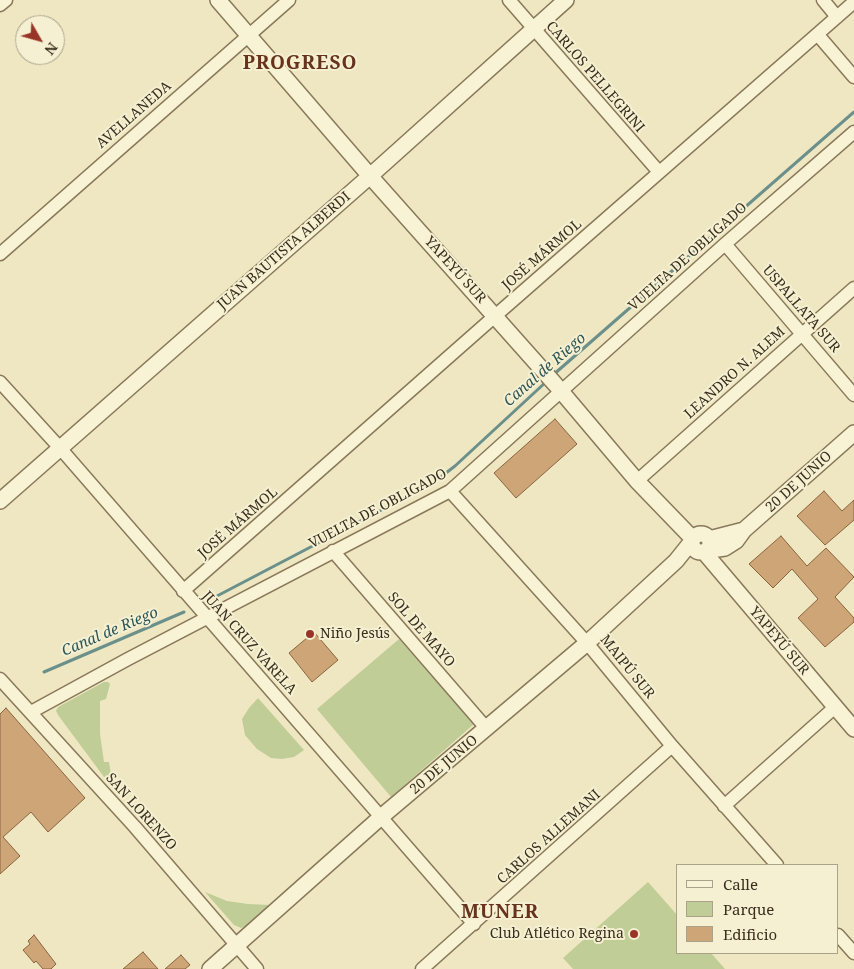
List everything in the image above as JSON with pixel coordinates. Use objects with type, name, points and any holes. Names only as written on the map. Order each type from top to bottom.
[{"type":"street","points":[[0,5],[6,0]]},
{"type":"street","name":"YAPEYÚ SUR","points":[[218,0],[370,176],[554,383],[637,481],[701,545],[834,708],[854,729]]},
{"type":"street","name":"AVELLANEDA","points":[[0,254],[289,0]]},
{"type":"street","name":"CARLOS PELLEGRINI","points":[[509,0],[659,172]]},
{"type":"street","name":"JUAN BAUTISTA ALBERDI","points":[[0,501],[370,176],[566,0]]},
{"type":"street","points":[[823,0],[837,17]]},
{"type":"street","name":"JOSÉ MÁRMOL","points":[[183,591],[854,2]]},
{"type":"street","points":[[818,35],[854,77]]},
{"type":"street","name":"VUELTA DE OBLIGADO","points":[[31,712],[206,617],[450,491],[554,383],[725,244],[854,132]]},
{"type":"street","name":"USPALLATA SUR","points":[[725,244],[854,395]]},
{"type":"street","name":"LEANDRO N. ALEM","points":[[637,481],[854,288]]},
{"type":"street","name":"JUAN CRUZ VARELA","points":[[0,382],[60,448],[474,924]]},
{"type":"street","name":"20 DE JUNIO","points":[[210,969],[381,818],[588,643],[676,561],[701,545],[718,549],[731,545],[744,530],[854,433]]},
{"type":"street","name":"MAIPÚ SUR","points":[[450,491],[588,643],[672,746],[776,864]]},
{"type":"street","name":"SOL DE MAYO","points":[[333,551],[487,729]]},
{"type":"street","name":"SAN LORENZO","points":[[0,679],[135,827],[257,969]]},
{"type":"street","points":[[724,806],[834,708]]},
{"type":"street","name":"CARLOS ALLEMANI","points":[[426,968],[672,746]]},
{"type":"street","points":[[839,936],[852,947]]},
{"type":"green space","points":[[399,639],[474,724],[391,797],[317,709]]},
{"type":"green space","points":[[104,682],[110,684],[106,699],[100,701],[100,734],[104,762],[109,762],[111,775],[108,778],[104,777],[56,711],[58,707]]},
{"type":"green space","points":[[258,698],[304,750],[294,757],[282,759],[271,758],[257,749],[245,735],[242,719]]},
{"type":"green space","name":"Club Atlético Regina","points":[[648,882],[676,914],[676,954],[712,954],[725,969],[573,969],[563,958]]},
{"type":"green space","points":[[205,892],[227,901],[270,905],[248,925],[241,928],[234,925]]},
{"type":"building","points":[[555,419],[577,444],[516,498],[494,473]]},
{"type":"building","points":[[824,491],[842,511],[854,500],[854,520],[825,545],[797,516]]},
{"type":"building","points":[[781,536],[807,566],[826,548],[854,577],[835,597],[854,618],[854,622],[825,647],[798,618],[818,599],[792,569],[773,588],[749,564]]},
{"type":"building","points":[[314,632],[338,660],[312,682],[289,653]]},
{"type":"building","points":[[6,708],[85,798],[48,832],[31,812],[3,837],[20,856],[0,874],[0,714]]},
{"type":"building","points":[[34,935],[56,964],[51,969],[43,969],[36,961],[34,963],[23,950],[30,944],[28,941]]},
{"type":"building","points":[[143,952],[158,969],[123,969]]},
{"type":"building","points":[[181,955],[190,965],[185,969],[165,969]]},
{"type":"waterway","name":"Canal de Riego","points":[[553,375],[854,112]]},
{"type":"waterway","name":"Canal de Riego","points":[[217,596],[433,483],[455,466],[547,381]]},
{"type":"waterway","name":"Canal de Riego","points":[[44,672],[184,612]]},
{"type":"place","name":"Niño Jesús","points":[[310,634]]},
{"type":"place","name":"Club Atlético Regina","points":[[634,934]]},
{"type":"district","name":"PROGRESO","points":[[300,64]]},
{"type":"district","name":"MUNER","points":[[500,913]]}]
